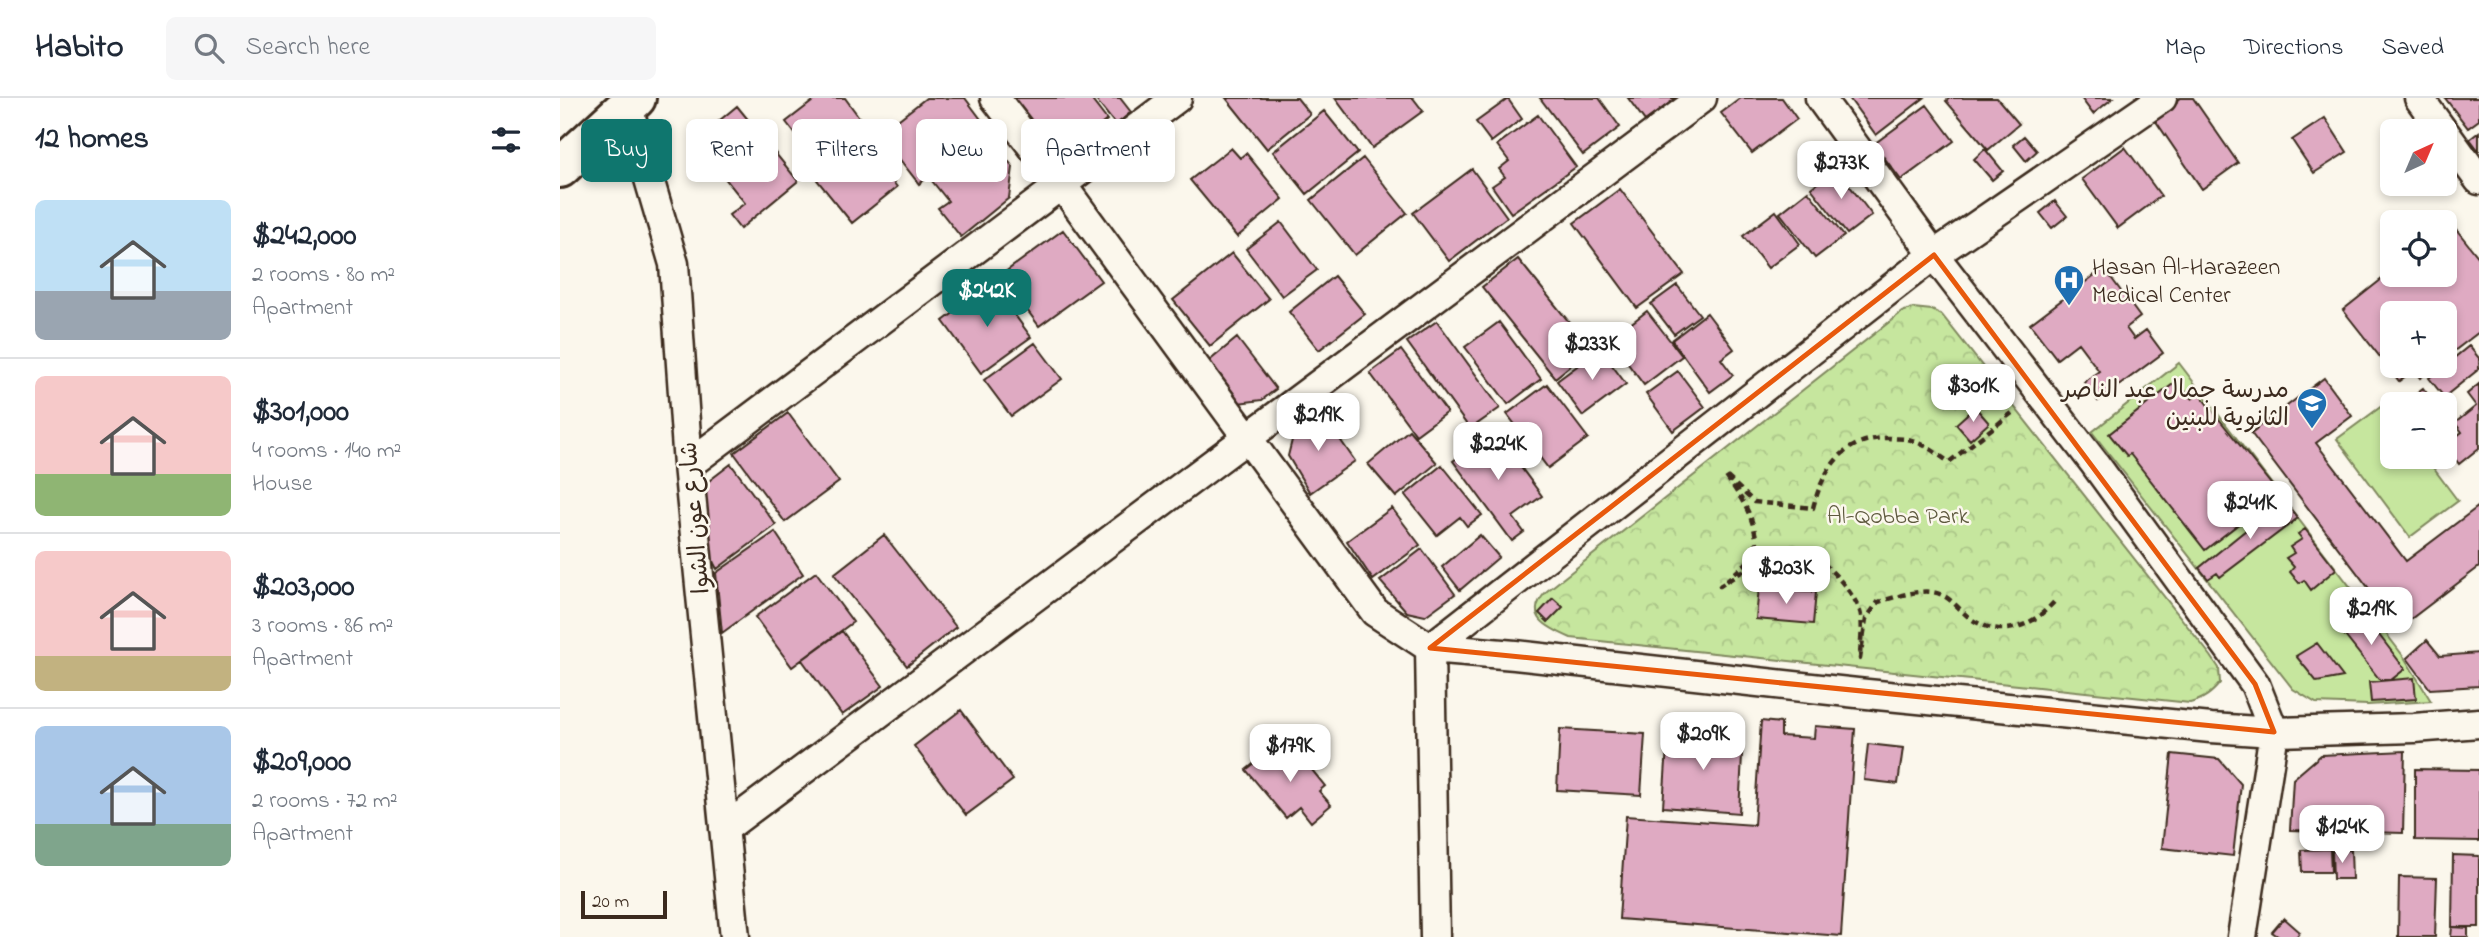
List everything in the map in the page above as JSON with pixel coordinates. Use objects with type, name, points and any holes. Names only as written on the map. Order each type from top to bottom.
[{"type":"main road","points":[[560,168],[632,101]]},
{"type":"street","points":[[995,98],[1375,611],[1430,648],[1870,694],[2274,732],[2414,728],[2479,723]]},
{"type":"street","points":[[688,465],[1177,98]]},
{"type":"street","points":[[724,829],[1702,98]]},
{"type":"street","points":[[1820,98],[1934,255],[2095,464],[2255,684],[2274,732],[2242,937]]},
{"type":"street","points":[[1430,648],[1934,255],[2162,98]]},
{"type":"street","points":[[2419,98],[2434,119]]},
{"type":"street","name":"شارع عون الشوا","points":[[632,101],[674,264],[688,465],[735,937]]},
{"type":"street","points":[[2457,150],[2479,180]]},
{"type":"street","points":[[1430,648],[1435,937]]},
{"type":"path","points":[[2012,413],[1949,462],[1910,440],[1872,438],[1853,447],[1836,458],[1825,474],[1813,508],[1754,502],[1725,475],[1746,505],[1756,527],[1758,553],[1720,586],[1778,548],[1814,557],[1846,587],[1857,603],[1861,615],[1860,659],[1866,619],[1878,602],[1926,591],[1942,595],[1976,622],[2011,630],[2031,623],[2054,602]]},
{"type":"highlighted area","points":[[1934,255],[2255,684],[2274,732],[1430,648],[1845,323]]},
{"type":"green space","name":"Al-Qobba Park","points":[[1913,308],[1932,310],[1942,315],[2211,656],[2219,668],[2220,683],[2210,693],[2190,703],[1571,638],[1541,620],[1537,607],[1547,591],[1902,312]]},
{"type":"green space","points":[[2179,363],[2404,657],[2431,701],[2368,705],[2316,703],[2293,689],[2092,432]]},
{"type":"green space","points":[[2380,407],[2380,469],[2434,469],[2458,501],[2410,537],[2337,439]]},
{"type":"building","points":[[817,98],[845,98],[860,119],[792,119],[792,130],[786,122]]},
{"type":"building","points":[[926,98],[965,98],[981,119],[916,119],[916,180],[902,162],[902,119],[899,119]]},
{"type":"building","points":[[1015,98],[1090,98],[1106,119],[1024,119],[1010,102]]},
{"type":"building","points":[[1120,98],[1131,112],[1123,119],[1111,119],[1096,100]]},
{"type":"building","points":[[1226,98],[1297,98],[1310,114],[1267,149]]},
{"type":"building","points":[[1335,98],[1413,98],[1423,111],[1372,148]]},
{"type":"building","points":[[1540,98],[1599,98],[1620,127],[1583,155]]},
{"type":"building","points":[[1628,98],[1677,98],[1645,121]]},
{"type":"building","points":[[1741,98],[1782,98],[1797,119],[1752,153],[1721,113]]},
{"type":"building","points":[[1849,98],[1924,98],[1876,135]]},
{"type":"building","points":[[1950,98],[1997,98],[2019,124],[1988,150],[1946,101]]},
{"type":"building","points":[[2081,98],[2113,98],[2093,114]]},
{"type":"building","points":[[2180,98],[2193,98],[2238,163],[2202,189],[2153,117]]},
{"type":"building","points":[[2445,98],[2479,98],[2479,120],[2468,128]]},
{"type":"building","points":[[1508,99],[1522,119],[1491,142],[1476,122]]},
{"type":"building","points":[[1927,105],[1954,141],[1901,180],[1874,144]]},
{"type":"building","points":[[737,106],[748,119],[721,119]]},
{"type":"building","points":[[1324,111],[1358,153],[1307,194],[1273,152]]},
{"type":"building","points":[[1538,115],[1576,167],[1511,213],[1492,186],[1505,177],[1499,169],[1509,161],[1497,145]]},
{"type":"building","points":[[2325,118],[2347,152],[2314,173],[2292,140]]},
{"type":"building","points":[[2479,132],[2479,151],[2470,139]]},
{"type":"building","points":[[2024,136],[2037,151],[2026,161],[2013,145]]},
{"type":"building","points":[[2125,147],[2161,196],[2118,228],[2082,179]]},
{"type":"building","points":[[1231,148],[1240,158],[1246,153],[1283,199],[1237,237],[1190,180]]},
{"type":"building","points":[[1985,149],[2003,171],[1992,180],[1974,159]]},
{"type":"building","points":[[1833,154],[1839,163],[1817,179],[1811,170]]},
{"type":"building","points":[[778,156],[792,174],[792,182],[797,182],[740,229],[729,215],[745,203],[728,182],[778,182]]},
{"type":"building","points":[[1363,158],[1407,213],[1355,255],[1311,200]]},
{"type":"building","points":[[1007,159],[1013,167],[1009,198],[961,237],[938,208],[948,201],[933,182],[1007,182]]},
{"type":"building","points":[[1836,168],[1872,215],[1847,234],[1811,188]]},
{"type":"building","points":[[1472,169],[1507,217],[1449,261],[1413,213]]},
{"type":"building","points":[[819,182],[893,182],[897,187],[852,223]]},
{"type":"building","points":[[1620,189],[1684,274],[1637,308],[1574,223]]},
{"type":"building","points":[[1808,191],[1844,236],[1815,258],[1780,213]]},
{"type":"building","points":[[2055,201],[2067,216],[2052,228],[2040,213]]},
{"type":"building","points":[[1776,211],[1800,244],[1768,268],[1743,236]]},
{"type":"building","points":[[1281,222],[1317,270],[1282,296],[1246,249]]},
{"type":"building","points":[[1063,230],[1101,281],[1039,326],[1001,275]]},
{"type":"building","points":[[2457,230],[2479,258],[2479,332],[2457,349],[2457,301],[2380,301],[2380,357],[2343,310],[2380,281],[2380,287],[2457,287]]},
{"type":"building","points":[[1232,253],[1269,299],[1210,346],[1173,300]]},
{"type":"building","points":[[1518,259],[1591,349],[1555,378],[1482,287]]},
{"type":"building","points":[[2104,268],[2140,317],[2126,328],[2134,339],[2146,330],[2163,353],[2098,401],[2084,382],[2099,371],[2078,343],[2057,359],[2030,324]]},
{"type":"building","points":[[1334,276],[1365,314],[1319,350],[1289,312]]},
{"type":"building","points":[[992,284],[1031,337],[981,373],[943,321]]},
{"type":"building","points":[[1677,285],[1700,315],[1674,334],[1651,304]]},
{"type":"building","points":[[1647,311],[1682,356],[1644,385],[1610,340]]},
{"type":"building","points":[[1707,313],[1734,349],[1721,359],[1733,375],[1710,392],[1672,340]]},
{"type":"building","points":[[1437,321],[1500,408],[1470,429],[1407,342]]},
{"type":"building","points":[[1499,322],[1541,379],[1508,404],[1465,347]]},
{"type":"building","points":[[1237,338],[1276,389],[1262,400],[1238,403],[1208,362]]},
{"type":"building","points":[[1035,343],[1062,379],[1011,416],[984,380]]},
{"type":"building","points":[[2469,346],[2479,358],[2479,369],[2450,392],[2440,392],[2429,378],[2457,378],[2457,356]]},
{"type":"building","points":[[1600,349],[1626,384],[1583,416],[1557,381]]},
{"type":"building","points":[[1401,350],[1447,412],[1416,435],[1370,373]]},
{"type":"building","points":[[1678,371],[1705,407],[1673,431],[1646,394]]},
{"type":"building","points":[[2324,378],[2352,416],[2316,443],[2406,561],[2479,506],[2479,567],[2399,628],[2251,433]]},
{"type":"building","points":[[2177,381],[2192,399],[2199,394],[2274,488],[2263,496],[2267,502],[2205,550],[2130,454],[2127,456],[2109,434]]},
{"type":"building","points":[[1547,384],[1588,438],[1548,468],[1507,414]]},
{"type":"building","points":[[2479,384],[2479,448],[2459,464],[2457,436],[2462,432],[2457,421],[2476,406],[2467,394]]},
{"type":"building","points":[[1975,407],[1989,423],[1970,440],[1956,424]]},
{"type":"building","points":[[1321,412],[1355,461],[1310,493],[1288,456],[1294,432]]},
{"type":"building","points":[[788,413],[839,482],[785,522],[734,453]]},
{"type":"building","points":[[1409,430],[1437,463],[1396,497],[1368,464]]},
{"type":"building","points":[[1494,431],[1542,496],[1513,517],[1524,532],[1512,541],[1453,461]]},
{"type":"building","points":[[731,464],[776,525],[717,569],[699,535],[701,487]]},
{"type":"building","points":[[1442,465],[1482,515],[1467,526],[1460,517],[1437,535],[1405,495]]},
{"type":"building","points":[[2283,500],[2298,518],[2220,577],[2217,573],[2208,579],[2199,568]]},
{"type":"building","points":[[1392,508],[1420,545],[1373,580],[1347,541]]},
{"type":"building","points":[[2305,529],[2336,569],[2311,590],[2304,580],[2299,583],[2290,572],[2294,567],[2286,558],[2294,553],[2290,547],[2302,539],[2298,534]]},
{"type":"building","points":[[775,532],[803,574],[722,633],[716,573]]},
{"type":"building","points":[[884,535],[956,627],[907,666],[834,574]]},
{"type":"building","points":[[1480,535],[1499,557],[1460,590],[1442,567]]},
{"type":"building","points":[[1422,549],[1455,594],[1425,616],[1407,612],[1380,581]]},
{"type":"building","points":[[816,572],[853,622],[792,667],[755,617]]},
{"type":"building","points":[[1759,587],[1816,592],[1813,624],[1756,619]]},
{"type":"building","points":[[1553,598],[1563,607],[1548,622],[1539,613]]},
{"type":"building","points":[[2360,610],[2405,669],[2391,680],[2380,680],[2338,627]]},
{"type":"building","points":[[842,631],[883,686],[842,715],[802,660]]},
{"type":"building","points":[[2427,640],[2440,656],[2479,653],[2479,686],[2430,689],[2407,658]]},
{"type":"building","points":[[2317,643],[2343,677],[2317,682],[2296,656]]},
{"type":"building","points":[[2414,678],[2416,699],[2371,702],[2369,682]]},
{"type":"building","points":[[961,710],[1013,780],[966,815],[914,746]]},
{"type":"building","points":[[1761,721],[1781,723],[1781,736],[1814,738],[1815,726],[1855,729],[1841,936],[1619,919],[1626,816],[1754,825]]},
{"type":"building","points":[[1560,729],[1645,734],[1641,795],[1557,790]]},
{"type":"building","points":[[1668,731],[1743,736],[1739,813],[1663,807]]},
{"type":"building","points":[[1868,744],[1903,748],[1898,784],[1864,780]]},
{"type":"building","points":[[1278,750],[1300,755],[1325,786],[1319,791],[1331,805],[1311,822],[1299,807],[1286,818],[1246,770],[1262,757]]},
{"type":"building","points":[[2405,751],[2403,833],[2290,830],[2293,779],[2321,755]]},
{"type":"building","points":[[2172,754],[2219,759],[2241,784],[2233,856],[2162,848]]},
{"type":"building","points":[[2415,769],[2479,770],[2479,841],[2415,840]]},
{"type":"building","points":[[2330,849],[2331,872],[2302,872],[2301,850]]},
{"type":"building","points":[[2351,850],[2352,879],[2333,879],[2332,851]]},
{"type":"building","points":[[2453,855],[2479,856],[2479,927],[2452,927]]},
{"type":"building","points":[[2399,877],[2437,878],[2435,937],[2398,937]]},
{"type":"building","points":[[2284,918],[2300,932],[2296,937],[2279,937],[2272,932]]},
{"type":"building","points":[[2452,927],[2468,928],[2468,937],[2451,937]]},
{"type":"place","name":"Hasan Al-Harazeen Medical Center","points":[[2069,307]]},
{"type":"place","name":"مدرسة جمال عبد الناصر الثانوية للبنين","points":[[2312,430]]}]
